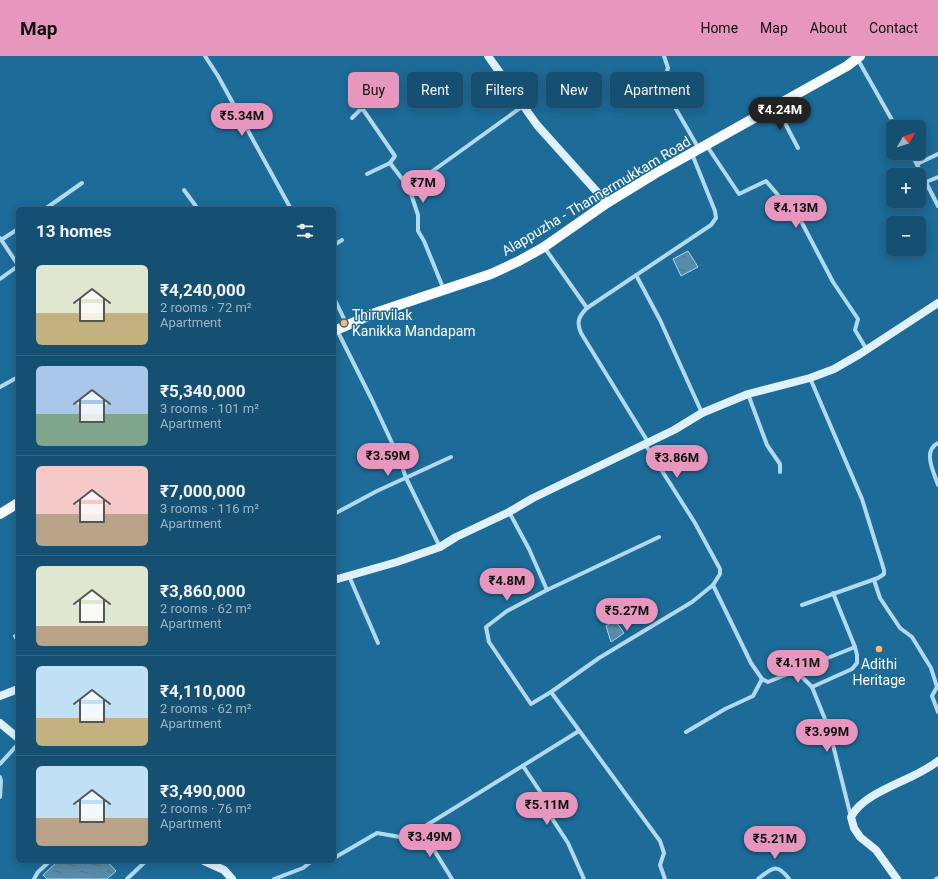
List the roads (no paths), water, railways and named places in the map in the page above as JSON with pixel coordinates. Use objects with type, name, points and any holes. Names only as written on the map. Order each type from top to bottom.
[{"type":"main road","points":[[488,56],[500,72]]},
{"type":"main road","name":"Alappuzha - Thannermukkam Road","points":[[336,331],[375,313],[444,291],[490,274],[519,261],[544,247],[607,202],[847,66],[858,57]]},
{"type":"main road","points":[[525,108],[537,125],[607,202]]},
{"type":"main road","points":[[336,579],[440,547],[456,537],[509,512],[533,498],[674,430],[702,413],[748,394],[810,378],[834,369],[867,350],[938,303]]},
{"type":"main road","points":[[0,514],[16,504]]},
{"type":"main road","points":[[0,696],[16,690]]},
{"type":"main road","points":[[0,723],[16,736]]},
{"type":"main road","points":[[897,879],[876,850],[860,837],[854,828],[851,817],[854,810],[866,800],[930,768],[938,761]]},
{"type":"main road","points":[[208,863],[224,870],[232,879]]},
{"type":"street","points":[[664,56],[668,68],[663,83],[665,90],[699,150],[739,194],[766,182],[802,223],[833,282],[858,319],[855,330],[867,350]]},
{"type":"street","points":[[208,57],[290,207]]},
{"type":"street","points":[[858,57],[892,120]]},
{"type":"street","points":[[775,106],[798,148]]},
{"type":"street","points":[[352,118],[362,108],[395,156],[390,163],[367,174]]},
{"type":"street","points":[[409,188],[521,108]]},
{"type":"street","points":[[660,537],[546,590],[507,611],[486,627],[489,642],[531,704],[551,692],[599,658],[638,636],[692,602],[713,585],[720,574],[720,569],[695,523],[581,333],[578,322],[580,316],[587,308],[711,225],[716,218],[699,150]]},
{"type":"street","points":[[918,164],[938,154]]},
{"type":"street","points":[[915,160],[920,168]]},
{"type":"street","points":[[390,163],[409,188],[418,215],[418,231],[424,241],[444,291]]},
{"type":"street","points":[[938,177],[926,182],[938,206]]},
{"type":"street","points":[[49,207],[82,183]]},
{"type":"street","points":[[184,190],[197,207]]},
{"type":"street","points":[[16,230],[1,239],[16,263]]},
{"type":"street","points":[[336,244],[342,240]]},
{"type":"street","points":[[544,247],[587,308]]},
{"type":"street","points":[[0,279],[16,267]]},
{"type":"street","points":[[636,275],[660,320],[702,413]]},
{"type":"street","points":[[336,302],[348,325]]},
{"type":"street","points":[[336,333],[372,400],[400,460],[406,478],[440,547]]},
{"type":"street","points":[[0,387],[16,378]]},
{"type":"street","points":[[802,605],[874,580],[884,574],[873,532],[859,492],[810,378]]},
{"type":"street","points":[[748,394],[767,445],[780,464],[780,472]]},
{"type":"street","points":[[938,443],[931,448],[929,454],[938,485]]},
{"type":"street","points":[[336,513],[377,491],[451,457]]},
{"type":"street","points":[[509,512],[528,549],[546,590]]},
{"type":"street","points":[[349,576],[378,643]]},
{"type":"street","points":[[874,580],[880,598],[900,628],[912,637],[931,668],[937,687],[932,696],[938,712]]},
{"type":"street","points":[[713,585],[750,663],[762,679],[768,682],[855,647]]},
{"type":"street","points":[[812,687],[854,668],[858,660],[855,647],[833,594]]},
{"type":"street","points":[[796,671],[812,687],[829,729],[851,817]]},
{"type":"street","points":[[686,732],[753,696],[762,679]]},
{"type":"street","points":[[551,692],[660,841],[664,853],[660,865],[665,879]]},
{"type":"street","points":[[336,857],[377,833],[406,838],[579,731]]},
{"type":"street","points":[[0,764],[16,746]]},
{"type":"street","points":[[523,766],[549,805],[553,820],[574,855],[584,879]]},
{"type":"street","points":[[0,777],[0,797]]},
{"type":"street","points":[[421,829],[452,879]]},
{"type":"street","points":[[34,879],[38,872],[48,863]]},
{"type":"street","points":[[126,879],[144,863]]},
{"type":"street","points":[[274,879],[303,868],[309,863]]},
{"type":"street","points":[[758,879],[770,869],[776,868],[783,870],[789,879]]},
{"type":"water","points":[[688,251],[698,267],[681,276],[673,259]]},
{"type":"water","points":[[615,620],[624,633],[611,642],[606,626]]},
{"type":"water","points":[[56,863],[109,863],[116,871],[107,879],[47,879],[43,875]]},
{"type":"place","name":"Thiruvilak Kanikka Mandapam","points":[[344,323]]},
{"type":"place","name":"Adithi Heritage","points":[[879,649]]}]
